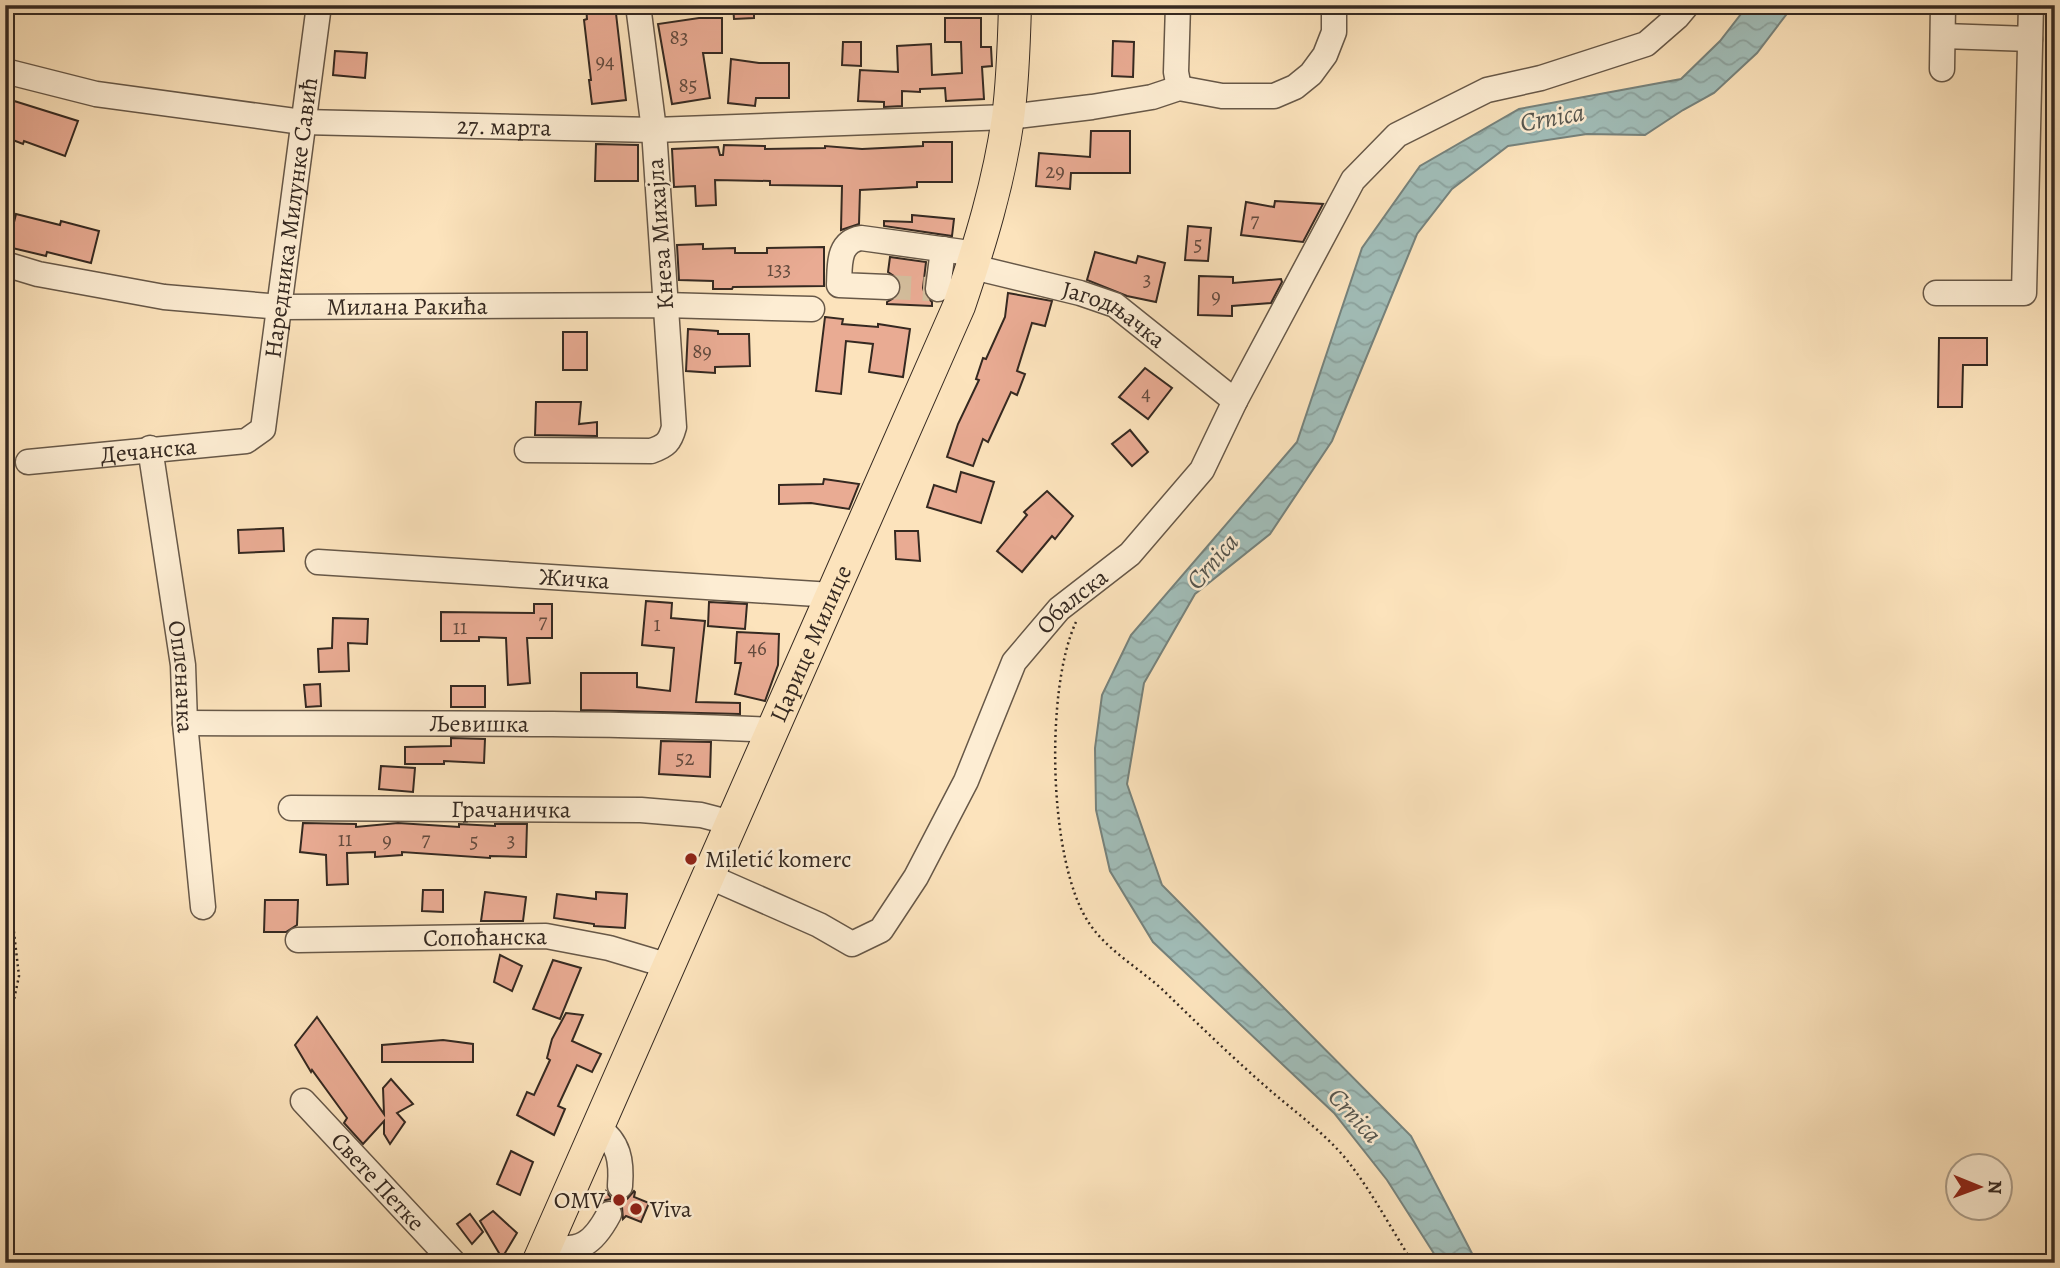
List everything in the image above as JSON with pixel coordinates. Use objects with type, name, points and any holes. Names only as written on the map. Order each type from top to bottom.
[{"type":"main road","name":"Царице Милице","points":[[542,1254],[832,595],[942,295],[975,260],[996,180],[1008,117],[1016,5]]},
{"type":"street","name":"Наредника Милунке Савић","points":[[263,429],[319,5]]},
{"type":"street","name":"Кнеза Михајла","points":[[527,450],[651,451],[665,446],[671,439],[674,427],[654,130],[638,5]]},
{"type":"street","points":[[1178,5],[1176,72],[1179,88],[1222,96],[1255,98],[1274,96],[1295,87],[1311,74],[1325,55],[1334,32],[1334,5]]},
{"type":"street","name":"Обалска","points":[[708,876],[819,925],[852,944],[881,930],[916,877],[966,781],[1014,662],[1059,609],[1130,554],[1202,470],[1235,401],[1353,180],[1397,135],[1487,90],[1541,78],[1646,44],[1687,5]]},
{"type":"street","points":[[1942,69],[1943,5]]},
{"type":"street","points":[[1936,293],[2024,293],[2031,5]]},
{"type":"street","points":[[1943,36],[2030,39]]},
{"type":"street","name":"27. марта","points":[[5,71],[96,94],[302,122],[654,130],[1008,117],[1152,97],[1179,88]]},
{"type":"street","name":"Јагодњачка","points":[[887,287],[839,285],[841,257],[849,242],[861,237],[943,249],[1115,305],[1235,401]]},
{"type":"street","points":[[942,295],[943,249]]},
{"type":"street","name":"Милана Ракића","points":[[5,264],[38,274],[164,297],[281,307],[664,304],[812,309]]},
{"type":"street","name":"Дечанска","points":[[29,462],[150,448],[246,441],[263,429]]},
{"type":"street","name":"Опленачка","points":[[150,448],[183,664],[185,723],[203,907]]},
{"type":"street","name":"Жичка","points":[[318,562],[832,595]]},
{"type":"street","name":"Љевишка","points":[[185,723],[542,723],[773,730]]},
{"type":"street","name":"Грачаничка","points":[[291,808],[641,810],[701,815],[732,822]]},
{"type":"street","name":"Сопоћанска","points":[[298,940],[546,936],[609,948],[669,966]]},
{"type":"street","name":"Свете Петке","points":[[303,1101],[454,1263]]},
{"type":"street","points":[[598,1128],[615,1144],[620,1186]]},
{"type":"street","points":[[542,1254],[580,1246],[589,1241],[609,1214]]},
{"type":"path","points":[[1081,592],[1082,609],[1073,628],[1064,661],[1058,708],[1055,783],[1065,854],[1081,909],[1090,925],[1124,958],[1152,979],[1263,1084],[1327,1139],[1350,1164],[1412,1263]]},
{"type":"path","points":[[5,855],[19,976],[12,1009],[5,1012]]},
{"type":"water","name":"Crnica","points":[[1748,5],[1791,5],[1757,53],[1714,93],[1645,135],[1587,134],[1508,146],[1452,189],[1417,234],[1332,441],[1270,534],[1195,594],[1144,683],[1127,784],[1162,885],[1411,1136],[1477,1263],[1440,1263],[1387,1180],[1334,1113],[1153,942],[1110,871],[1096,810],[1095,748],[1102,695],[1131,635],[1297,442],[1362,248],[1420,166],[1519,109],[1681,79],[1720,41]]},
{"type":"building","points":[[586,5],[615,5],[626,100],[592,104],[584,20],[587,19]]},
{"type":"building","points":[[733,5],[754,5],[754,18],[734,19]]},
{"type":"building","points":[[699,18],[722,18],[722,53],[703,53],[710,98],[672,104],[658,24]]},
{"type":"building","points":[[945,18],[981,18],[981,47],[991,47],[992,66],[982,67],[984,99],[946,101],[945,88],[920,89],[920,92],[902,91],[902,106],[884,107],[884,102],[858,101],[860,70],[898,72],[897,46],[931,44],[932,75],[962,73],[961,42],[945,42]]},
{"type":"building","points":[[1113,41],[1134,42],[1133,77],[1112,76]]},
{"type":"building","points":[[843,42],[861,42],[861,66],[842,65]]},
{"type":"building","points":[[335,51],[367,53],[365,78],[333,75]]},
{"type":"building","points":[[731,59],[789,63],[789,98],[756,98],[755,106],[728,103]]},
{"type":"building","points":[[11,100],[78,121],[65,156],[5,137],[5,116]]},
{"type":"building","points":[[1091,131],[1130,131],[1130,173],[1071,173],[1070,189],[1036,186],[1039,153],[1090,157]]},
{"type":"building","points":[[923,142],[952,142],[952,182],[917,182],[917,187],[860,190],[859,224],[841,230],[842,186],[770,185],[770,181],[715,180],[716,205],[696,206],[695,186],[674,187],[672,149],[718,147],[720,155],[723,155],[724,145],[765,146],[765,149],[825,146],[862,149],[923,146]]},
{"type":"building","points":[[596,144],[638,145],[638,181],[595,181]]},
{"type":"building","points":[[1275,201],[1323,204],[1303,242],[1241,235],[1246,202],[1274,207]]},
{"type":"building","points":[[16,214],[60,225],[61,221],[99,231],[91,263],[47,252],[46,256],[8,247]]},
{"type":"building","points":[[912,215],[954,219],[952,236],[884,226],[884,221],[912,222]]},
{"type":"building","points":[[1188,226],[1211,228],[1208,261],[1185,260]]},
{"type":"building","points":[[703,244],[703,249],[735,248],[735,253],[767,253],[767,248],[824,247],[824,286],[713,289],[713,281],[679,280],[677,245]]},
{"type":"building","points":[[1095,252],[1136,263],[1138,256],[1165,263],[1156,302],[1127,296],[1087,280]]},
{"type":"building","points":[[890,257],[926,262],[923,288],[932,306],[887,304],[899,295],[902,288],[900,280],[888,272]]},
{"type":"building","points":[[1199,276],[1233,277],[1233,283],[1281,279],[1282,282],[1271,303],[1232,306],[1232,316],[1198,315]]},
{"type":"building","points":[[1008,293],[1052,301],[1045,326],[1032,323],[1017,371],[1025,374],[1017,395],[1011,392],[988,442],[983,439],[973,466],[947,457],[958,424],[979,380],[976,379],[983,358],[986,359],[1005,317]]},
{"type":"building","points":[[825,317],[843,319],[842,324],[878,327],[878,324],[910,329],[903,377],[869,372],[873,344],[846,341],[841,394],[816,391]]},
{"type":"building","points":[[688,329],[718,331],[718,334],[749,334],[750,366],[715,367],[715,373],[686,371]]},
{"type":"building","points":[[563,332],[587,332],[587,370],[563,370]]},
{"type":"building","points":[[1939,338],[1987,338],[1987,365],[1963,365],[1962,407],[1938,407]]},
{"type":"building","points":[[1145,368],[1172,388],[1148,419],[1119,397]]},
{"type":"building","points":[[536,402],[581,402],[579,424],[597,422],[597,436],[535,435]]},
{"type":"building","points":[[1130,430],[1148,452],[1132,466],[1112,444]]},
{"type":"building","points":[[961,472],[994,482],[981,523],[927,507],[934,485],[956,492]]},
{"type":"building","points":[[824,479],[859,484],[849,509],[811,503],[779,504],[779,485],[823,484]]},
{"type":"building","points":[[1047,491],[1073,516],[1055,539],[1052,536],[1022,572],[997,551],[1027,515],[1024,512]]},
{"type":"building","points":[[283,528],[284,551],[239,553],[238,530]]},
{"type":"building","points":[[895,531],[918,531],[920,561],[896,559]]},
{"type":"building","points":[[646,601],[672,603],[671,618],[705,621],[696,702],[740,703],[740,714],[581,710],[581,673],[637,673],[637,687],[670,691],[674,648],[642,645]]},
{"type":"building","points":[[709,602],[747,604],[745,629],[708,626]]},
{"type":"building","points":[[534,604],[552,604],[552,638],[527,638],[530,683],[508,685],[506,638],[479,637],[479,641],[441,641],[441,612],[534,613]]},
{"type":"building","points":[[333,618],[368,619],[367,644],[348,643],[349,671],[319,672],[318,649],[332,648]]},
{"type":"building","points":[[737,632],[779,634],[778,665],[765,701],[735,694],[741,663],[735,663]]},
{"type":"building","points":[[320,684],[321,706],[306,707],[304,685]]},
{"type":"building","points":[[451,686],[485,686],[485,707],[451,707]]},
{"type":"building","points":[[451,738],[485,739],[484,763],[444,761],[444,764],[405,764],[405,747],[451,746]]},
{"type":"building","points":[[661,741],[711,742],[710,777],[659,774]]},
{"type":"building","points":[[381,766],[415,768],[413,792],[379,789]]},
{"type":"building","points":[[303,823],[356,824],[356,827],[398,823],[459,827],[459,824],[527,824],[526,857],[490,858],[402,852],[402,855],[375,857],[375,852],[347,853],[348,884],[327,885],[326,855],[300,852]]},
{"type":"building","points":[[423,890],[443,890],[443,912],[422,911]]},
{"type":"building","points":[[485,892],[526,897],[523,921],[481,921]]},
{"type":"building","points":[[596,892],[627,894],[625,928],[594,926],[554,918],[557,894],[596,899]]},
{"type":"building","points":[[265,900],[298,900],[297,925],[286,932],[264,932]]},
{"type":"building","points":[[500,955],[522,966],[512,991],[494,982]]},
{"type":"building","points":[[553,960],[581,968],[560,1019],[533,1009]]},
{"type":"building","points":[[566,1013],[583,1015],[572,1041],[601,1054],[592,1072],[577,1065],[558,1106],[565,1109],[554,1135],[517,1115],[527,1092],[534,1095],[550,1060],[547,1058],[552,1039]]},
{"type":"building","points":[[317,1017],[384,1114],[383,1088],[391,1079],[413,1104],[397,1113],[405,1122],[390,1144],[384,1134],[384,1121],[363,1144],[344,1123],[347,1118],[312,1070],[311,1072],[295,1045]]},
{"type":"building","points":[[443,1040],[473,1044],[473,1062],[382,1062],[382,1045]]},
{"type":"building","points":[[511,1151],[533,1162],[520,1195],[497,1184]]},
{"type":"building","points":[[606,1191],[611,1198],[620,1201],[627,1199],[634,1191],[634,1197],[649,1203],[641,1222],[626,1216],[623,1219],[622,1207],[617,1202],[610,1199],[602,1201]]},
{"type":"building","points":[[493,1211],[517,1233],[502,1258],[480,1221]]},
{"type":"building","points":[[470,1214],[483,1232],[472,1244],[457,1224]]},
{"type":"waterway","points":[[2055,344],[2052,359],[2055,372]]},
{"type":"tunnel","points":[[887,287],[930,289]]},
{"type":"place","name":"Miletić komerc","points":[[691,859]]},
{"type":"place","name":"OMV","points":[[619,1200]]},
{"type":"place","name":"Viva","points":[[636,1209]]}]
